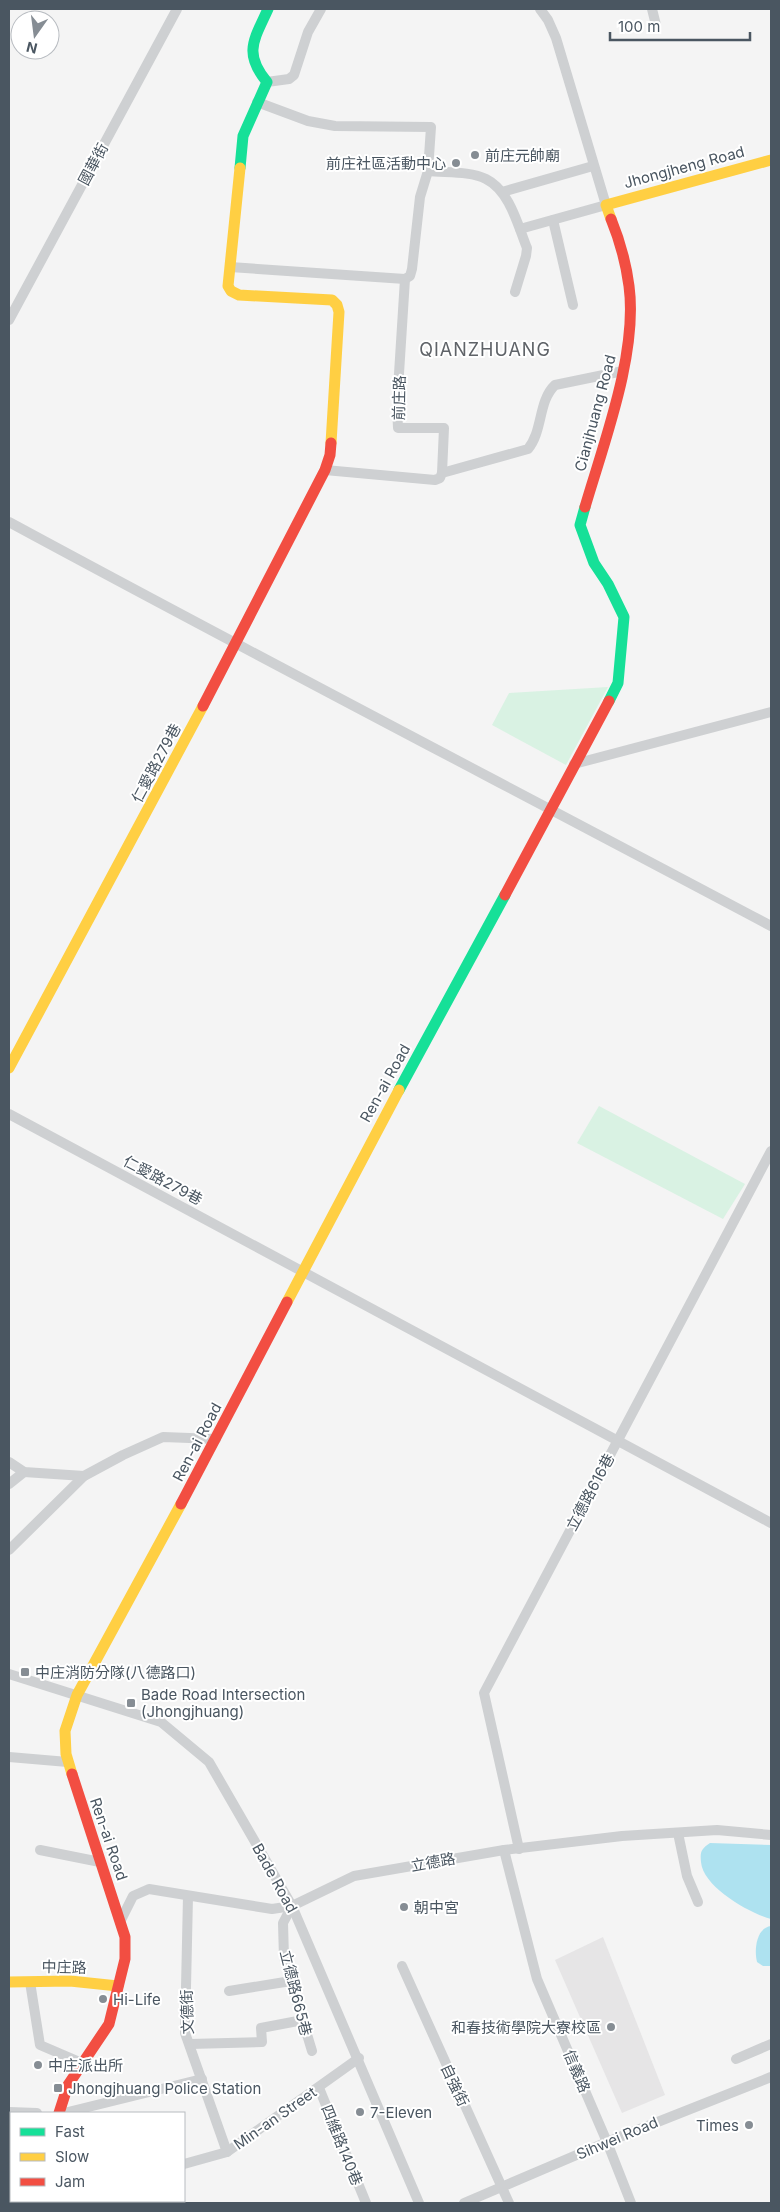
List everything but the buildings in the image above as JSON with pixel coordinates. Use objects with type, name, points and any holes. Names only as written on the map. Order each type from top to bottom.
[{"type":"street","name":"國華街","points":[[9,320],[177,9]]},
{"type":"street","points":[[267,82],[254,65],[252,53],[254,42],[268,9]]},
{"type":"street","points":[[267,82],[289,79],[294,75],[308,32],[321,9]]},
{"type":"street","name":"Cianjhuang Road","points":[[540,9],[548,20],[556,38],[593,166],[622,248],[629,288],[629,322],[623,371],[580,526],[594,563],[608,584],[624,617],[622,661],[618,683],[612,697],[574,764],[551,810]]},
{"type":"street","points":[[652,9],[656,25]]},
{"type":"street","points":[[267,82],[243,136],[230,268],[405,279]]},
{"type":"street","name":"前庄路","points":[[257,102],[308,121],[335,126],[431,127],[428,171],[420,197],[412,269],[410,276],[405,279],[398,428],[444,428],[442,473]]},
{"type":"street","name":"Jhongjheng Road","points":[[606,205],[771,160]]},
{"type":"street","points":[[502,192],[593,166]]},
{"type":"street","points":[[428,171],[474,176],[486,180],[502,192],[527,248],[514,292]]},
{"type":"street","points":[[520,229],[606,205]]},
{"type":"street","points":[[553,220],[573,305]]},
{"type":"street","name":"仁愛路279巷","points":[[9,1068],[236,645],[325,470],[330,455],[339,312],[337,305],[332,300],[239,295],[231,291],[228,286],[230,268]]},
{"type":"street","points":[[325,470],[435,480],[440,478],[442,473],[528,449],[534,442],[548,392],[555,385],[623,371]]},
{"type":"street","points":[[9,522],[236,645],[771,926]]},
{"type":"street","points":[[574,764],[771,712]]},
{"type":"street","name":"Ren-ai Road","points":[[60,2112],[68,2085],[109,2024],[126,1947],[120,1922],[68,1762],[65,1731],[77,1695],[216,1439],[362,1157],[551,810]]},
{"type":"street","name":"仁愛路279巷","points":[[9,1114],[771,1523]]},
{"type":"street","name":"立德路616巷","points":[[519,1849],[484,1693],[771,1151]]},
{"type":"street","points":[[9,1550],[84,1476],[123,1455],[164,1438],[216,1439]]},
{"type":"street","points":[[9,1462],[24,1472],[84,1476]]},
{"type":"street","points":[[9,1484],[24,1472]]},
{"type":"street","name":"Bade Road","points":[[9,1674],[161,1722],[209,1762],[292,1906],[420,2203]]},
{"type":"street","points":[[9,1757],[68,1762]]},
{"type":"street","name":"立德路","points":[[120,1922],[133,1896],[149,1890],[272,1909],[292,1906],[354,1876],[504,1850],[622,1836],[717,1830],[771,1835]]},
{"type":"street","points":[[678,1833],[687,1876],[698,1902]]},
{"type":"street","points":[[40,1850],[100,1862]]},
{"type":"street","name":"信義路","points":[[504,1850],[537,1978],[631,2203]]},
{"type":"street","name":"文德街","points":[[188,1896],[185,2032],[227,2152]]},
{"type":"street","name":"立德路665巷","points":[[292,1906],[283,1923],[284,1958],[312,2051]]},
{"type":"street","name":"自強街","points":[[402,1966],[509,2203]]},
{"type":"street","name":"中庄路","points":[[9,1982],[70,1980],[118,1986]]},
{"type":"street","points":[[229,1991],[291,1981]]},
{"type":"street","points":[[30,1982],[40,2045],[82,2063]]},
{"type":"street","points":[[190,2044],[262,2042],[261,2028],[302,2020]]},
{"type":"street","points":[[736,2059],[771,2044]]},
{"type":"street","name":"Min-an Street","points":[[185,2164],[227,2152],[359,2058]]},
{"type":"street","name":"Sihwei Road","points":[[464,2203],[607,2142],[771,2076]]},
{"type":"street","points":[[68,2112],[202,2079]]},
{"type":"street","name":"四維路140巷","points":[[319,2088],[366,2203]]},
{"type":"shaded area","name":"和春技術學院大寮校區","points":[[603,1937],[665,2095],[622,2113],[555,1960]]},
{"type":"green space","points":[[608,687],[566,765],[492,725],[509,693]]},
{"type":"green space","points":[[599,1106],[745,1184],[723,1219],[577,1143]]},
{"type":"water","points":[[710,1843],[771,1845],[771,1919],[740,1905],[710,1881],[704,1871],[701,1856],[703,1849]]},
{"type":"water","points":[[771,1926],[771,1966],[763,1966],[757,1962],[757,1940],[762,1931]]},
{"type":"traffic: fast","points":[[240,168],[243,136],[267,82],[255,63],[253,46],[268,9]]},
{"type":"traffic: fast","points":[[585,507],[580,525],[594,563],[608,584],[624,617],[618,683],[609,701]]},
{"type":"traffic: fast","points":[[399,1090],[505,895]]},
{"type":"traffic: slow","points":[[611,219],[606,205],[771,160]]},
{"type":"traffic: slow","points":[[240,168],[228,286],[231,291],[239,295],[332,300],[337,305],[339,312],[331,443]]},
{"type":"traffic: slow","points":[[9,1068],[203,706]]},
{"type":"traffic: slow","points":[[287,1302],[399,1090]]},
{"type":"traffic: slow","points":[[72,1774],[66,1754],[65,1731],[77,1695],[181,1504]]},
{"type":"traffic: slow","points":[[9,1982],[70,1981],[118,1986]]},
{"type":"traffic: jam","points":[[585,507],[610,426],[629,340],[629,286],[622,252],[611,219]]},
{"type":"traffic: jam","points":[[203,706],[325,470],[330,455],[331,443]]},
{"type":"traffic: jam","points":[[505,895],[609,701]]},
{"type":"traffic: jam","points":[[181,1504],[287,1302]]},
{"type":"traffic: jam","points":[[59,2112],[68,2085],[109,2024],[125,1959],[125,1937],[72,1774]]},
{"type":"place","name":"前庄元帥廟","points":[[475,155]]},
{"type":"place","name":"前庄社區活動中心","points":[[456,163]]},
{"type":"place","name":"中庄消防分隊(八德路口)","points":[[25,1672]]},
{"type":"place","name":"Bade Road Intersection (Jhongjhuang)","points":[[131,1703]]},
{"type":"place","name":"朝中宮","points":[[404,1907]]},
{"type":"place","name":"Hi-Life","points":[[103,1999]]},
{"type":"place","name":"和春技術學院大寮校區","points":[[611,2027]]},
{"type":"place","name":"中庄派出所","points":[[38,2065]]},
{"type":"place","name":"Jhongjhuang Police Station","points":[[58,2088]]},
{"type":"place","name":"7-Eleven","points":[[360,2112]]},
{"type":"place","name":"Times","points":[[749,2125]]},
{"type":"district","name":"QIANZHUANG","points":[[485,349]]}]
